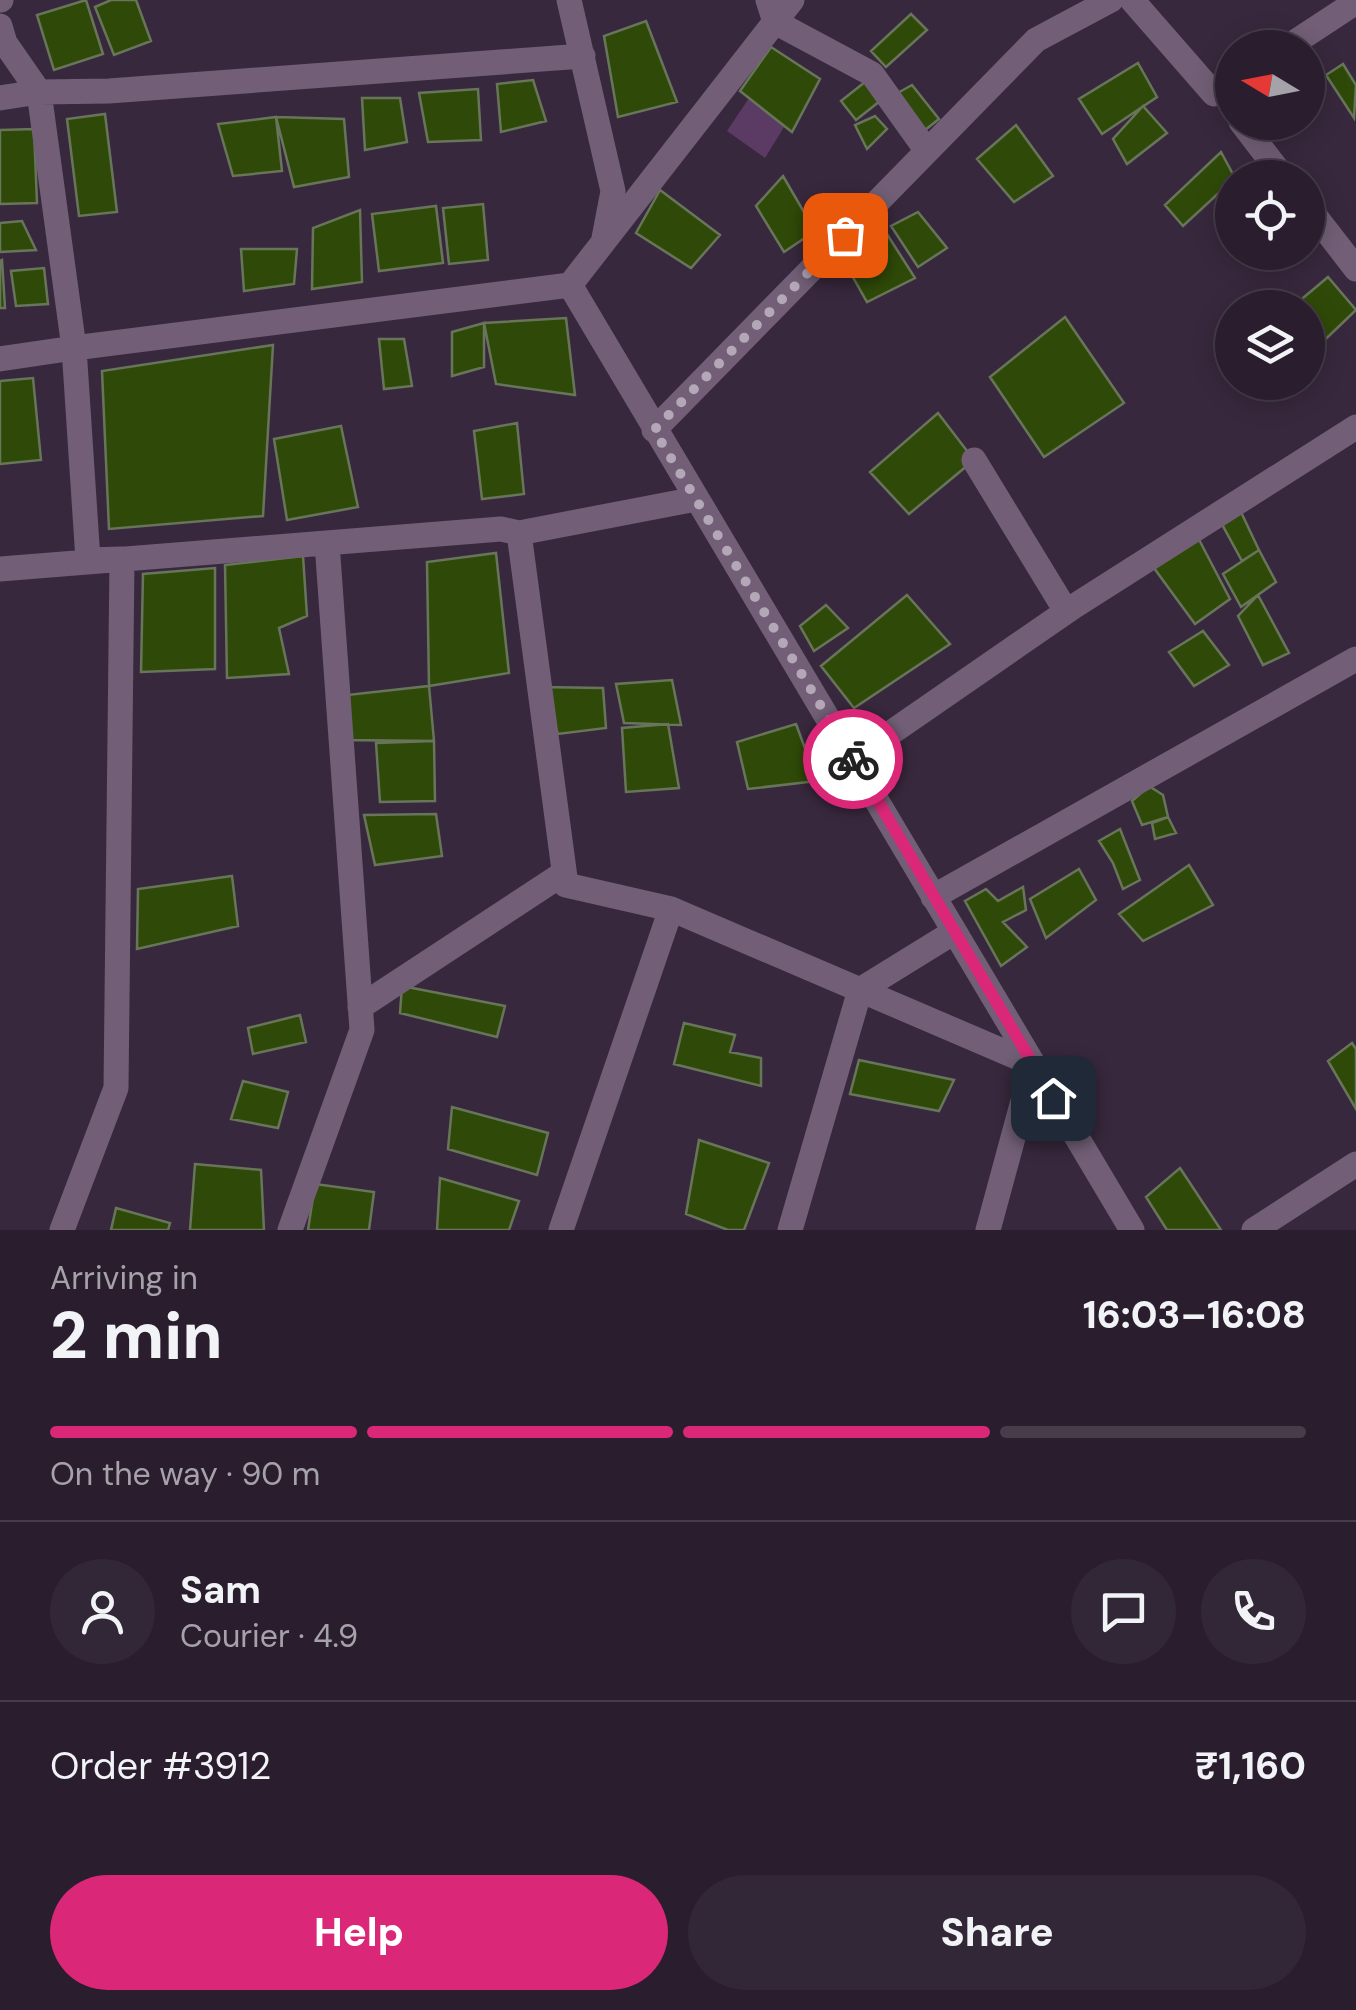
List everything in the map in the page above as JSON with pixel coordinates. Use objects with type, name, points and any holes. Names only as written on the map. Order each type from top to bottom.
[{"type":"street","points":[[569,0],[613,191],[603,243]]},
{"type":"street","points":[[0,359],[570,285],[772,11],[792,0]]},
{"type":"street","points":[[654,430],[1036,40],[1111,0]]},
{"type":"street","points":[[1132,0],[1215,85]]},
{"type":"street","points":[[1313,30],[1356,2]]},
{"type":"street","points":[[772,11],[872,74],[927,152]]},
{"type":"street","points":[[0,26],[5,43],[39,92],[74,348],[88,560],[122,559]]},
{"type":"street","points":[[0,98],[39,92],[109,91],[583,56]]},
{"type":"street","points":[[1325,225],[1351,253]]},
{"type":"street","points":[[570,285],[1132,1230]]},
{"type":"street","points":[[853,760],[1066,611],[1356,427]]},
{"type":"street","points":[[974,460],[1066,611]]},
{"type":"street","points":[[0,569],[501,530],[519,533],[696,499]]},
{"type":"street","points":[[519,533],[566,885],[671,909],[1033,1064]]},
{"type":"street","points":[[290,1230],[362,1030],[327,543]]},
{"type":"street","points":[[62,1230],[116,1088],[122,559]]},
{"type":"street","points":[[933,896],[1356,659]]},
{"type":"street","points":[[360,1007],[564,873]]},
{"type":"street","points":[[561,1230],[671,909]]},
{"type":"street","points":[[790,1230],[860,990],[954,932]]},
{"type":"street","points":[[988,1230],[1033,1064]]},
{"type":"street","points":[[1254,1230],[1352,1175]]},
{"type":"shaded area","points":[[749,98],[784,127],[765,158],[727,131]]},
{"type":"building","points":[[86,0],[103,54],[54,70],[37,15]]},
{"type":"building","points":[[111,0],[136,0],[151,41],[114,55],[95,7]]},
{"type":"building","points":[[911,14],[927,30],[886,67],[871,51]]},
{"type":"building","points":[[646,21],[677,102],[618,117],[604,36]]},
{"type":"building","points":[[771,47],[820,79],[792,132],[740,91]]},
{"type":"building","points":[[1138,63],[1157,97],[1102,134],[1079,99]]},
{"type":"building","points":[[1343,64],[1356,85],[1354,118],[1326,75]]},
{"type":"building","points":[[533,80],[546,121],[501,132],[497,84]]},
{"type":"building","points":[[865,82],[880,101],[856,120],[841,101]]},
{"type":"building","points":[[912,85],[939,119],[925,130],[894,95]]},
{"type":"building","points":[[478,89],[481,140],[428,142],[419,93]]},
{"type":"building","points":[[362,98],[400,98],[407,142],[365,150]]},
{"type":"building","points":[[1143,106],[1167,133],[1127,164],[1113,139]]},
{"type":"building","points":[[105,114],[117,212],[79,216],[67,119]]},
{"type":"building","points":[[875,116],[887,129],[867,149],[855,125]]},
{"type":"building","points":[[276,117],[282,171],[233,176],[218,124]]},
{"type":"building","points":[[276,117],[344,119],[349,177],[294,187]]},
{"type":"building","points":[[1016,125],[1053,176],[1014,202],[977,159]]},
{"type":"building","points":[[34,129],[37,203],[0,204],[0,130]]},
{"type":"building","points":[[1221,152],[1225,160],[1215,160],[1215,196],[1183,226],[1165,205]]},
{"type":"building","points":[[783,176],[815,231],[784,252],[756,206]]},
{"type":"building","points":[[660,190],[720,235],[691,268],[636,233]]},
{"type":"building","points":[[483,204],[488,260],[449,264],[443,208]]},
{"type":"building","points":[[436,206],[443,263],[379,271],[372,214]]},
{"type":"building","points":[[360,210],[362,282],[312,289],[313,228]]},
{"type":"building","points":[[918,212],[947,248],[918,267],[891,226]]},
{"type":"building","points":[[22,221],[36,250],[0,252],[0,223]]},
{"type":"building","points":[[885,231],[915,278],[867,302],[842,258]]},
{"type":"building","points":[[241,249],[297,249],[294,284],[244,291]]},
{"type":"building","points":[[2,260],[5,308],[0,308]]},
{"type":"building","points":[[44,268],[48,304],[16,306],[11,271]]},
{"type":"building","points":[[1328,277],[1356,310],[1325,340],[1325,290],[1312,290]]},
{"type":"building","points":[[1065,317],[1124,403],[1044,457],[990,377]]},
{"type":"building","points":[[566,318],[575,395],[496,384],[484,323]]},
{"type":"building","points":[[484,323],[484,367],[452,376],[452,332]]},
{"type":"building","points":[[379,339],[404,339],[412,386],[384,389]]},
{"type":"building","points":[[273,345],[263,516],[109,529],[102,371]]},
{"type":"building","points":[[33,378],[41,460],[0,464],[0,381]]},
{"type":"building","points":[[938,413],[974,460],[909,514],[870,472]]},
{"type":"building","points":[[517,423],[524,494],[482,499],[474,431]]},
{"type":"building","points":[[341,426],[358,507],[287,520],[274,439]]},
{"type":"building","points":[[1240,510],[1259,550],[1242,561],[1217,515]]},
{"type":"building","points":[[1194,530],[1230,599],[1195,624],[1151,564]]},
{"type":"building","points":[[1259,550],[1276,582],[1241,607],[1223,574]]},
{"type":"building","points":[[496,553],[509,673],[429,686],[427,562]]},
{"type":"building","points":[[303,556],[307,616],[279,628],[289,674],[227,678],[225,565]]},
{"type":"building","points":[[215,568],[215,669],[141,672],[143,574]]},
{"type":"building","points":[[907,595],[950,644],[854,708],[821,666]]},
{"type":"building","points":[[1258,595],[1289,653],[1263,665],[1238,616]]},
{"type":"building","points":[[826,605],[848,628],[814,651],[800,626]]},
{"type":"building","points":[[1203,631],[1229,665],[1194,686],[1169,652]]},
{"type":"building","points":[[672,680],[681,725],[624,723],[616,684]]},
{"type":"building","points":[[429,686],[434,741],[341,740],[338,696]]},
{"type":"building","points":[[540,687],[603,688],[606,728],[558,734]]},
{"type":"building","points":[[668,724],[679,788],[626,792],[622,728]]},
{"type":"building","points":[[796,724],[817,781],[748,789],[737,742]]},
{"type":"building","points":[[434,741],[435,801],[380,802],[376,743]]},
{"type":"building","points":[[1149,786],[1163,795],[1168,817],[1142,825],[1132,801]]},
{"type":"building","points":[[436,814],[442,856],[375,865],[364,815]]},
{"type":"building","points":[[1168,817],[1176,833],[1155,839],[1152,823]]},
{"type":"building","points":[[1120,829],[1140,880],[1123,889],[1099,841]]},
{"type":"building","points":[[1189,865],[1213,905],[1143,941],[1119,914]]},
{"type":"building","points":[[1079,869],[1096,900],[1046,938],[1030,899]]},
{"type":"building","points":[[232,876],[238,926],[137,949],[138,889]]},
{"type":"building","points":[[1023,887],[1026,910],[1003,922],[1027,947],[1001,966],[965,901],[986,889],[998,901]]},
{"type":"building","points":[[402,986],[505,1006],[497,1037],[400,1013]]},
{"type":"building","points":[[300,1015],[306,1042],[253,1054],[248,1028]]},
{"type":"building","points":[[684,1023],[735,1035],[730,1052],[761,1058],[761,1086],[674,1064]]},
{"type":"building","points":[[1352,1043],[1356,1049],[1356,1109],[1328,1061]]},
{"type":"building","points":[[859,1060],[954,1080],[939,1111],[850,1094]]},
{"type":"building","points":[[243,1081],[288,1092],[278,1128],[231,1119]]},
{"type":"building","points":[[452,1107],[548,1133],[537,1175],[448,1149]]},
{"type":"building","points":[[699,1140],[769,1163],[744,1230],[728,1230],[686,1214]]},
{"type":"building","points":[[195,1164],[261,1170],[264,1230],[190,1230]]},
{"type":"building","points":[[1180,1168],[1221,1230],[1167,1230],[1146,1197]]},
{"type":"building","points":[[440,1178],[519,1201],[509,1230],[437,1230]]},
{"type":"building","points":[[315,1184],[374,1192],[369,1230],[308,1230]]},
{"type":"building","points":[[116,1208],[170,1223],[168,1230],[111,1230]]},
{"type":"way so far","points":[[845,235],[654,430],[853,759]]},
{"type":"route","points":[[853,759],[1053,1098]]}]
